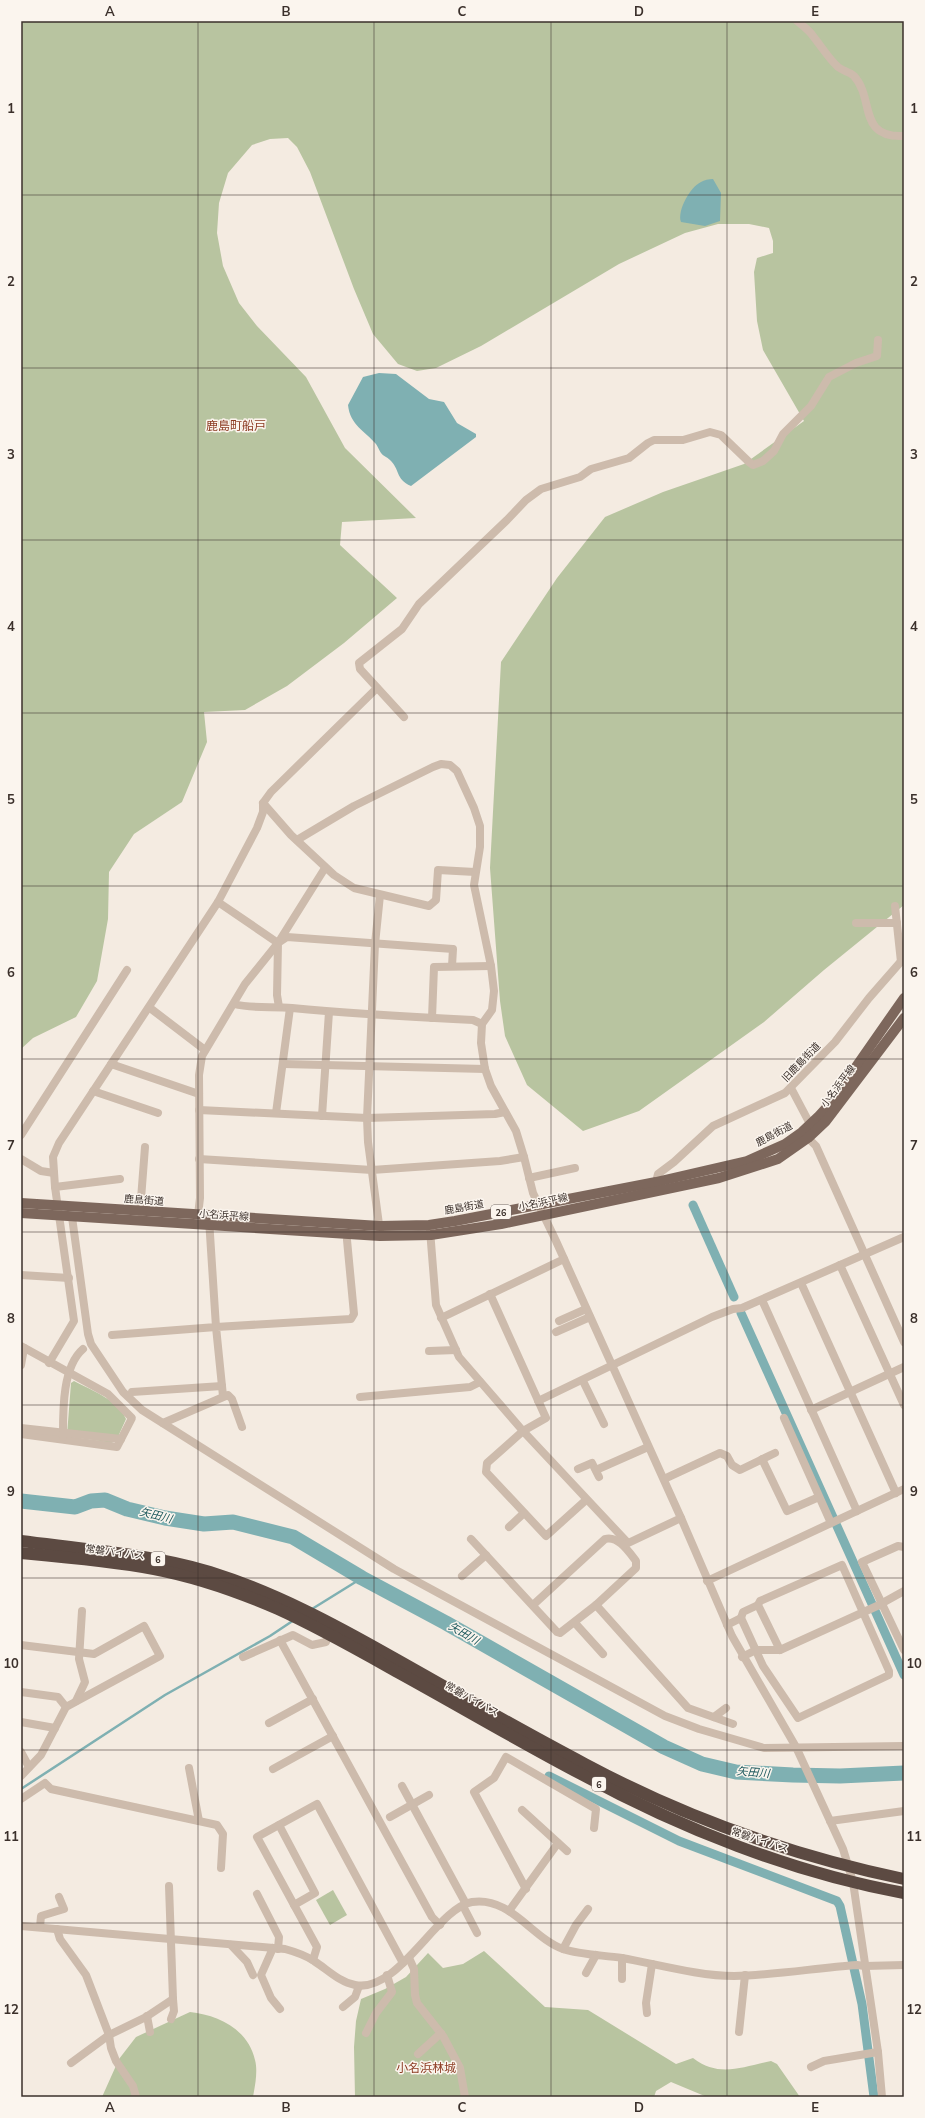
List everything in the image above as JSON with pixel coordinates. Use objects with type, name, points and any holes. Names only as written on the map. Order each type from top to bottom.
[{"type":"highway","name":"常磐バイパス","points":[[21,1542],[158,1559],[210,1572],[288,1602],[327,1620],[585,1764],[632,1788],[727,1827],[849,1867],[904,1879]]},
{"type":"highway","name":"常磐バイパス","points":[[21,1553],[155,1570],[205,1583],[276,1609],[329,1633],[581,1775],[635,1802],[718,1839],[852,1882],[904,1893]]},
{"type":"main road","name":"鹿島街道","points":[[540,1210],[747,1161],[805,1135],[810,1124],[830,1104],[901,1011],[904,998]]},
{"type":"main road","name":"小名浜平線","points":[[21,1213],[72,1217],[209,1221],[380,1231],[430,1230],[501,1224],[540,1210],[719,1178],[778,1159],[805,1135],[826,1121],[904,1018]]},
{"type":"main road","name":"鹿島街道","points":[[21,1203],[198,1215],[209,1221]]},
{"type":"street","points":[[797,21],[812,34],[839,68],[854,76],[865,95],[867,113],[871,122],[879,130],[886,134],[904,136]]},
{"type":"street","points":[[404,717],[360,669],[359,663],[402,629],[419,604],[533,495],[542,489],[580,477],[591,469],[629,458],[654,440],[683,440],[710,432],[721,435],[749,462],[758,464],[774,451],[783,434],[811,406],[829,377],[856,363],[877,356],[878,340]]},
{"type":"street","points":[[49,1363],[74,1321],[55,1187],[53,1157],[58,1143],[150,1008],[218,902],[257,828],[263,812],[263,804],[270,792],[377,688]]},
{"type":"street","points":[[297,840],[354,806],[433,767],[441,764],[450,765],[457,771],[474,808],[480,826],[480,847],[474,885],[492,966],[494,991],[492,1010],[482,1024],[481,1043],[485,1069],[505,1112],[516,1131],[529,1178],[540,1210],[564,1259],[648,1447],[664,1479],[726,1625],[742,1657],[798,1751],[849,1867],[866,1966],[878,2052],[882,2097]]},
{"type":"street","points":[[263,804],[325,868],[354,888],[429,906],[436,900],[438,870],[475,872]]},
{"type":"street","points":[[198,1215],[199,1075],[202,1056],[245,984],[278,943],[325,868]]},
{"type":"street","points":[[380,895],[375,944],[367,1118],[380,1231]]},
{"type":"street","points":[[218,902],[278,943]]},
{"type":"street","points":[[895,906],[903,960]]},
{"type":"street","points":[[856,923],[897,923]]},
{"type":"street","points":[[278,943],[287,937],[453,949],[452,966]]},
{"type":"street","points":[[278,943],[277,995],[279,1007]]},
{"type":"street","name":"旧鹿島街道","points":[[656,1182],[658,1174],[674,1162],[713,1126],[783,1095],[835,1042],[869,998],[903,960]]},
{"type":"street","points":[[432,1018],[434,967],[492,966]]},
{"type":"street","points":[[21,1135],[128,970]]},
{"type":"street","points":[[234,1004],[371,1015],[473,1020],[482,1024]]},
{"type":"street","points":[[150,1008],[205,1050]]},
{"type":"street","points":[[276,1113],[284,1064],[290,1008]]},
{"type":"street","points":[[322,1116],[329,1012]]},
{"type":"street","points":[[111,1064],[199,1094]]},
{"type":"street","points":[[284,1064],[485,1069]]},
{"type":"street","points":[[790,1088],[810,1124]]},
{"type":"street","points":[[93,1091],[158,1113]]},
{"type":"street","points":[[199,1110],[367,1118],[495,1114],[505,1112]]},
{"type":"street","points":[[805,1135],[816,1146],[904,1342]]},
{"type":"street","points":[[140,1212],[145,1147]]},
{"type":"street","points":[[199,1159],[372,1170],[524,1158]]},
{"type":"street","points":[[21,1159],[41,1171],[54,1173]]},
{"type":"street","points":[[529,1178],[575,1168]]},
{"type":"street","points":[[55,1187],[120,1179]]},
{"type":"street","points":[[72,1217],[88,1334],[91,1344],[123,1392],[142,1410],[394,1569],[649,1708],[699,1729],[764,1748],[798,1751],[904,1746]]},
{"type":"street","points":[[209,1221],[216,1327],[223,1396]]},
{"type":"street","points":[[430,1230],[436,1305],[459,1357],[523,1431],[625,1544],[636,1561],[637,1567],[564,1632],[557,1632],[472,1539]]},
{"type":"street","points":[[538,1401],[732,1309],[742,1308],[762,1300],[840,1264],[904,1237]]},
{"type":"street","points":[[112,1335],[351,1319],[354,1314],[347,1240]]},
{"type":"street","points":[[441,1318],[564,1259]]},
{"type":"street","points":[[840,1264],[904,1405]]},
{"type":"street","points":[[21,1275],[69,1278]]},
{"type":"street","points":[[801,1283],[896,1493]]},
{"type":"street","points":[[490,1294],[546,1418],[523,1431],[487,1463],[486,1472],[546,1536],[586,1500]]},
{"type":"street","points":[[762,1300],[857,1511]]},
{"type":"street","points":[[559,1321],[586,1309]]},
{"type":"street","points":[[556,1332],[590,1317]]},
{"type":"street","points":[[21,1365],[22,1347],[108,1394],[132,1418],[117,1447],[21,1428]]},
{"type":"street","points":[[63,1436],[63,1404],[69,1374],[83,1350]]},
{"type":"street","points":[[429,1351],[456,1350]]},
{"type":"street","points":[[811,1410],[904,1367]]},
{"type":"street","points":[[583,1380],[604,1424]]},
{"type":"street","points":[[360,1397],[470,1387],[480,1382]]},
{"type":"street","points":[[132,1392],[222,1386]]},
{"type":"street","points":[[163,1423],[223,1396],[230,1396],[242,1427]]},
{"type":"street","points":[[784,1418],[831,1523]]},
{"type":"street","points":[[21,1434],[63,1436]]},
{"type":"street","points":[[578,1469],[592,1463],[597,1474],[648,1447]]},
{"type":"street","points":[[664,1479],[720,1453],[727,1456],[732,1465],[740,1470],[775,1453]]},
{"type":"street","points":[[762,1459],[787,1511],[819,1497]]},
{"type":"street","points":[[707,1581],[904,1489]]},
{"type":"street","points":[[509,1527],[524,1513]]},
{"type":"street","points":[[533,1605],[605,1539],[613,1539],[625,1544],[681,1518]]},
{"type":"street","points":[[904,1547],[898,1546],[862,1562],[879,1605],[904,1650]]},
{"type":"street","points":[[462,1576],[486,1555]]},
{"type":"street","points":[[842,1565],[866,1611],[889,1671],[889,1675],[798,1718],[763,1666],[741,1618],[743,1612],[758,1605],[760,1601],[842,1565]]},
{"type":"street","points":[[742,1657],[756,1650],[780,1650],[879,1605],[904,1591]]},
{"type":"street","points":[[596,1605],[688,1708],[733,1724]]},
{"type":"street","points":[[758,1605],[780,1650]]},
{"type":"street","points":[[76,1701],[85,1682],[79,1664],[82,1612]]},
{"type":"street","points":[[726,1625],[741,1618]]},
{"type":"street","points":[[575,1623],[603,1654]]},
{"type":"street","points":[[21,1645],[94,1654],[144,1626],[160,1656],[66,1707],[41,1755],[21,1776]]},
{"type":"street","points":[[243,1657],[293,1635],[312,1645],[326,1642],[329,1633]]},
{"type":"street","points":[[280,1640],[432,1917],[440,1925]]},
{"type":"street","points":[[21,1692],[58,1697],[66,1707]]},
{"type":"street","points":[[270,1723],[313,1699]]},
{"type":"street","points":[[714,1718],[726,1708]]},
{"type":"street","points":[[21,1722],[56,1728]]},
{"type":"street","points":[[273,1769],[333,1736]]},
{"type":"street","points":[[21,1752],[30,1768]]},
{"type":"street","points":[[526,1889],[474,1792],[494,1778],[506,1757],[596,1809],[594,1828]]},
{"type":"street","points":[[189,1768],[199,1821]]},
{"type":"street","points":[[21,1799],[45,1783],[51,1789],[217,1825],[221,1830],[221,1868]]},
{"type":"street","points":[[402,1786],[477,1933]]},
{"type":"street","points":[[390,1817],[429,1795]]},
{"type":"street","points":[[313,1960],[317,1947],[257,1837],[317,1804],[406,1960],[414,1969],[417,2004],[441,2033],[460,2068],[465,2097]]},
{"type":"street","points":[[522,1810],[567,1851]]},
{"type":"street","points":[[830,1821],[904,1811]]},
{"type":"street","points":[[279,1825],[315,1893],[294,1905]]},
{"type":"street","points":[[510,1911],[558,1843]]},
{"type":"street","points":[[169,1886],[172,1939],[172,1999],[174,2011],[170,2018]]},
{"type":"street","points":[[257,1894],[280,1937],[276,1948],[263,1967],[261,1975],[271,1998],[280,2009]]},
{"type":"street","points":[[40,1927],[41,1916],[64,1909],[59,1897]]},
{"type":"street","points":[[21,1926],[276,1948],[303,1954],[340,1979],[359,1986],[370,1984],[387,1975],[406,1960],[450,1914],[464,1905],[482,1902],[510,1911],[546,1939],[563,1949],[724,1975],[745,1975],[853,1965],[904,1965]]},
{"type":"street","points":[[563,1949],[576,1925],[588,1909]]},
{"type":"street","points":[[57,1929],[60,1939],[86,1975],[109,2035],[111,2048],[116,2061],[133,2086],[136,2097]]},
{"type":"street","points":[[231,1945],[247,1962],[253,1975]]},
{"type":"street","points":[[586,1972],[596,1954]]},
{"type":"street","points":[[622,1958],[622,1979]]},
{"type":"street","points":[[647,2013],[646,1997],[652,1964]]},
{"type":"street","points":[[366,2033],[376,2013],[392,1992],[387,1975]]},
{"type":"street","points":[[739,2032],[745,1975]]},
{"type":"street","points":[[344,2007],[355,1997],[359,1986]]},
{"type":"street","points":[[71,2063],[109,2035],[147,2016],[172,1999]]},
{"type":"street","points":[[147,2016],[150,2032]]},
{"type":"street","points":[[418,2054],[441,2033]]},
{"type":"street","points":[[811,2067],[824,2061],[878,2052]]},
{"type":"green space","points":[[21,21],[904,21],[904,905],[824,970],[764,1022],[639,1111],[583,1131],[527,1085],[505,1036],[500,1001],[490,868],[501,662],[557,578],[605,517],[663,492],[744,464],[804,421],[763,350],[757,321],[754,272],[757,258],[773,253],[773,241],[769,228],[749,224],[718,224],[685,233],[619,264],[481,346],[436,368],[417,371],[398,364],[373,334],[354,289],[310,172],[297,147],[288,138],[270,139],[252,145],[228,173],[219,203],[217,233],[223,266],[239,303],[257,326],[306,377],[345,448],[416,518],[342,522],[340,545],[397,598],[344,643],[287,686],[245,710],[204,712],[207,742],[182,802],[134,834],[109,872],[108,919],[97,981],[76,1017],[33,1038],[21,1049]]},
{"type":"green space","points":[[74,1381],[111,1401],[122,1412],[126,1419],[116,1441],[111,1443],[67,1435],[71,1383]]},
{"type":"green space","points":[[333,1890],[347,1915],[330,1925],[316,1900]]},
{"type":"green space","points":[[484,1951],[545,2007],[588,2010],[676,2064],[693,2058],[712,2068],[731,2069],[771,2061],[777,2064],[800,2097],[707,2097],[671,2082],[656,2091],[654,2097],[355,2097],[354,2047],[356,2021],[361,1999],[385,1989],[406,1977],[428,1953],[443,1968],[463,1964]]},
{"type":"green space","points":[[190,2012],[211,2016],[221,2020],[239,2032],[246,2040],[256,2064],[256,2078],[253,2097],[102,2097],[119,2059],[136,2037]]},
{"type":"water","points":[[713,179],[721,193],[720,221],[705,226],[681,222],[681,212],[685,200],[689,194],[701,182]]},
{"type":"water","points":[[379,373],[396,374],[429,399],[444,402],[457,423],[476,434],[476,437],[411,486],[402,480],[393,463],[382,454],[372,439],[355,423],[349,412],[348,405],[363,377]]},
{"type":"waterway","points":[[693,1205],[734,1297]]},
{"type":"waterway","points":[[741,1313],[904,1675]]},
{"type":"waterway","name":"矢田川","points":[[21,1501],[75,1507],[91,1501],[105,1500],[127,1509],[165,1518],[204,1524],[233,1522],[293,1537],[362,1578],[446,1623],[664,1747],[702,1764],[736,1772],[793,1775],[840,1776],[904,1773]]},
{"type":"waterway","points":[[312,1609],[362,1578]]},
{"type":"waterway","points":[[21,1789],[165,1695],[270,1636],[294,1620]]},
{"type":"waterway","points":[[549,1776],[679,1841],[837,1901],[840,1906],[862,2004],[874,2097]]},
{"type":"district","name":"鹿島町船戸","points":[[236,425]]},
{"type":"district","name":"小名浜林城","points":[[426,2067]]}]
